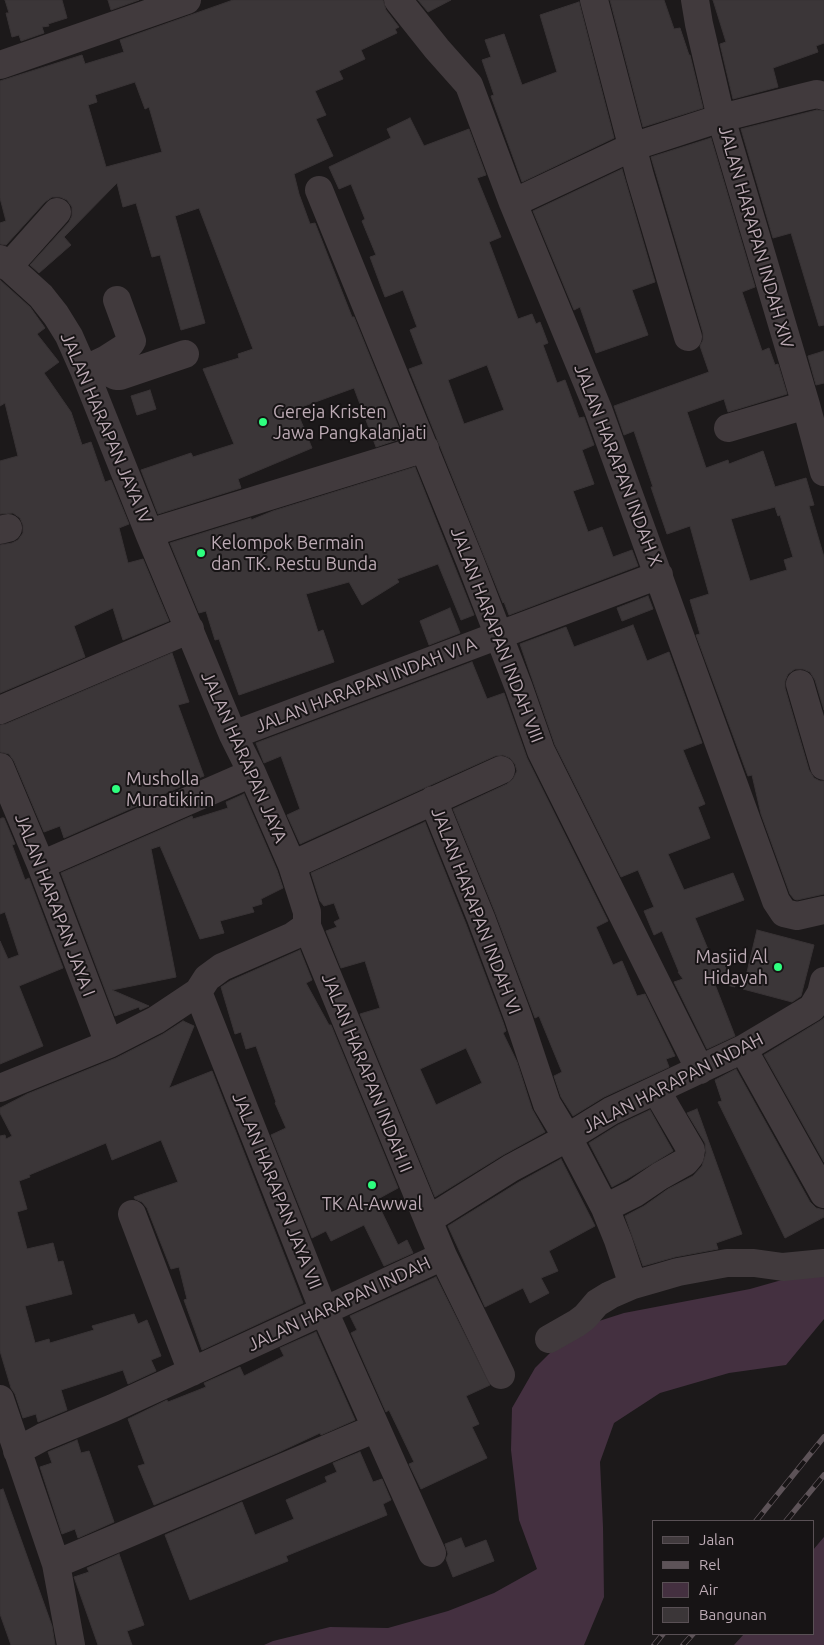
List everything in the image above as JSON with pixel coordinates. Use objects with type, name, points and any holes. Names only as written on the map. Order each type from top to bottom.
[{"type":"street","points":[[0,66],[187,0]]},
{"type":"street","name":"JALAN HARAPAN INDAH X","points":[[398,0],[469,85],[513,203],[598,409],[776,901],[784,913],[797,916],[824,910]]},
{"type":"street","points":[[594,0],[632,147],[688,337]]},
{"type":"street","name":"JALAN HARAPAN INDAH XIV","points":[[695,0],[721,118],[824,472]]},
{"type":"street","points":[[513,203],[632,147],[721,118],[817,94],[824,96]]},
{"type":"street","name":"JALAN HARAPAN INDAH VIII","points":[[319,190],[425,448],[499,635],[541,751],[700,1070]]},
{"type":"street","points":[[4,263],[57,212]]},
{"type":"street","name":"JALAN HARAPAN JAYA IV","points":[[4,263],[41,296],[69,336],[95,365],[149,533]]},
{"type":"street","points":[[95,365],[132,341],[117,300]]},
{"type":"street","points":[[95,365],[113,375],[120,376],[185,354]]},
{"type":"street","points":[[728,428],[806,405]]},
{"type":"street","points":[[149,533],[425,448]]},
{"type":"street","name":"JALAN HARAPAN JAYA","points":[[149,533],[190,629],[203,666],[292,865],[307,912],[307,926]]},
{"type":"street","name":"JALAN HARAPAN INDAH VI A","points":[[233,735],[659,575]]},
{"type":"street","points":[[0,710],[190,629]]},
{"type":"street","points":[[800,684],[824,766]]},
{"type":"street","name":"JALAN HARAPAN JAYA I","points":[[0,767],[41,865],[109,1044]]},
{"type":"street","points":[[433,800],[501,770]]},
{"type":"street","points":[[41,865],[252,774]]},
{"type":"street","name":"JALAN HARAPAN INDAH VI","points":[[292,865],[433,800],[481,918],[518,1017],[547,1104],[574,1149],[605,1208],[633,1285]]},
{"type":"street","points":[[0,1088],[109,1044],[156,1020],[198,992],[207,978],[222,967],[268,945],[293,936],[307,926]]},
{"type":"street","name":"JALAN HARAPAN INDAH II","points":[[307,926],[428,1220]]},
{"type":"street","name":"JALAN HARAPAN JAYA VII","points":[[198,992],[324,1311],[432,1553]]},
{"type":"street","name":"JALAN HARAPAN INDAH","points":[[17,1451],[43,1437],[113,1408],[443,1256],[428,1220],[511,1168],[611,1112],[743,1049],[821,999]]},
{"type":"street","points":[[743,1049],[824,1194]]},
{"type":"street","points":[[605,1208],[635,1193],[660,1176],[686,1162],[690,1156],[690,1150],[656,1090]]},
{"type":"street","points":[[132,1214],[192,1372]]},
{"type":"street","points":[[443,1256],[501,1375]]},
{"type":"street","points":[[549,1338],[576,1323],[597,1303],[633,1285],[678,1272],[727,1263],[783,1267],[824,1263]]},
{"type":"street","points":[[0,1399],[56,1564],[72,1645]]},
{"type":"street","points":[[56,1564],[376,1428]]},
{"type":"water","points":[[824,1268],[824,1319],[786,1365],[729,1373],[660,1393],[614,1423],[600,1462],[604,1597],[584,1645],[264,1645],[330,1627],[388,1628],[448,1611],[494,1593],[537,1569],[519,1520],[511,1450],[512,1408],[535,1368],[574,1329],[624,1313],[750,1289]]},
{"type":"water","points":[[824,1537],[824,1645],[734,1645],[743,1635],[814,1635],[814,1549]]},
{"type":"building","points":[[5,0],[62,0],[67,18],[42,27],[44,33],[21,41],[19,35],[12,37],[6,13],[9,13]]},
{"type":"building","points":[[108,0],[139,0],[111,10]]},
{"type":"building","points":[[233,0],[383,0],[386,10],[399,27],[395,29],[397,33],[361,50],[365,59],[339,71],[343,79],[315,91],[326,115],[316,119],[333,156],[294,174],[310,224],[315,223],[403,438],[376,447],[354,388],[296,409],[312,448],[238,479],[241,488],[158,514],[141,470],[191,453],[193,457],[234,444],[203,369],[239,358],[238,354],[253,349],[199,208],[175,216],[205,323],[181,330],[160,255],[152,257],[136,203],[123,207],[117,183],[64,237],[71,245],[39,273],[30,265],[69,222],[72,216],[72,207],[67,200],[60,197],[52,197],[45,202],[6,245],[0,244],[0,223],[6,221],[0,198],[0,81],[82,55],[85,64],[124,52],[120,40]],"holes":[[[135,82],[145,109],[149,107],[162,152],[106,167],[88,105],[97,102],[95,95]]]},
{"type":"building","points":[[418,0],[451,0],[428,12]]},
{"type":"building","points":[[610,0],[664,0],[674,29],[680,28],[690,55],[703,108],[643,127]]},
{"type":"building","points":[[713,0],[824,0],[824,43],[816,46],[818,52],[773,68],[778,87],[733,99],[720,44],[726,42]]},
{"type":"building","points":[[579,2],[614,138],[522,182],[491,96],[494,95],[482,60],[491,57],[485,40],[504,34],[522,85],[557,72],[540,15]]},
{"type":"building","points":[[817,110],[824,111],[824,325],[819,326],[791,233],[773,238],[741,129]]},
{"type":"building","points":[[410,118],[424,146],[469,129],[486,175],[477,178],[501,237],[489,242],[518,319],[532,314],[536,324],[540,322],[548,343],[543,345],[557,383],[565,380],[579,418],[584,417],[594,445],[582,450],[594,484],[573,491],[588,532],[602,527],[613,557],[632,550],[638,566],[509,615],[409,369],[423,364],[410,330],[417,327],[403,290],[385,297],[370,257],[376,255],[362,221],[365,219],[351,184],[339,189],[329,167],[391,138],[387,129]],"holes":[[[487,365],[504,410],[464,424],[448,380]]]},
{"type":"building","points":[[711,138],[755,287],[742,292],[762,351],[769,348],[775,365],[778,364],[787,394],[728,412],[724,399],[687,412],[706,468],[728,460],[729,464],[763,451],[775,487],[806,478],[814,505],[809,506],[824,557],[824,710],[815,680],[810,672],[803,669],[795,669],[788,674],[785,688],[809,770],[814,778],[824,781],[824,894],[797,900],[790,894],[761,814],[752,775],[748,776],[696,635],[700,634],[690,600],[709,594],[690,526],[667,534],[634,431],[624,435],[614,406],[709,372],[700,346],[703,340],[703,333],[651,157]],"holes":[[[775,507],[778,516],[780,515],[793,557],[784,560],[787,570],[750,581],[731,519]]]},
{"type":"building","points":[[622,169],[655,282],[632,290],[648,335],[596,353],[580,307],[574,310],[533,211]]},
{"type":"building","points":[[0,280],[30,307],[45,328],[37,334],[59,362],[44,373],[71,412],[82,445],[91,442],[105,482],[111,480],[129,524],[119,528],[128,563],[143,559],[169,621],[123,640],[113,608],[74,626],[85,657],[0,693],[0,545],[18,540],[23,533],[23,525],[20,518],[13,513],[0,514],[0,461],[18,456],[5,403],[0,406]]},
{"type":"building","points":[[824,351],[824,383],[816,385],[808,356]]},
{"type":"building","points":[[150,390],[156,409],[137,415],[131,396]]},
{"type":"building","points":[[415,467],[474,615],[461,620],[438,564],[397,579],[399,582],[362,605],[349,582],[306,594],[318,632],[323,630],[334,662],[239,695],[219,639],[215,640],[206,611],[199,613],[170,543],[251,518],[251,520],[273,511]]},
{"type":"building","points":[[648,596],[653,609],[622,621],[617,608]]},
{"type":"building","points":[[450,608],[460,633],[429,645],[420,621]]},
{"type":"building","points":[[633,625],[647,661],[669,652],[702,743],[683,750],[705,804],[698,807],[710,838],[668,854],[684,890],[733,873],[744,900],[695,918],[712,959],[722,955],[735,987],[714,982],[735,1036],[707,1049],[674,982],[683,979],[678,972],[662,931],[654,935],[644,911],[654,907],[638,870],[621,877],[555,745],[520,644],[566,627],[574,647]]},
{"type":"building","points":[[172,653],[189,702],[178,705],[204,776],[179,785],[180,787],[64,838],[60,826],[44,832],[14,761],[9,754],[0,752],[0,725]]},
{"type":"building","points":[[472,662],[487,699],[504,693],[527,758],[608,921],[596,927],[613,965],[622,961],[637,996],[645,994],[675,1056],[666,1059],[669,1067],[604,1097],[573,1116],[561,1097],[554,1076],[562,1072],[539,1016],[535,1018],[453,809],[507,784],[513,779],[517,771],[515,764],[510,758],[503,755],[495,756],[300,844],[287,815],[300,809],[281,756],[264,763],[256,743]]},
{"type":"building","points":[[244,794],[283,888],[261,899],[262,904],[252,907],[254,912],[220,921],[224,933],[200,939],[160,846],[151,849],[176,977],[112,990],[149,1006],[140,1010],[139,1007],[115,1016],[61,873],[192,816],[193,819],[228,808],[226,802]]},
{"type":"building","points":[[4,818],[15,844],[12,845],[25,880],[29,878],[63,968],[19,986],[43,1046],[0,1064],[0,941],[8,959],[19,955],[5,912],[0,914],[0,819]]},
{"type":"building","points":[[425,822],[503,1022],[506,1031],[503,1033],[517,1062],[532,1109],[545,1132],[503,1155],[435,1197],[360,1014],[380,1008],[365,961],[341,968],[326,931],[337,927],[334,922],[340,919],[334,903],[324,906],[320,901],[311,873]],"holes":[[[466,1048],[482,1083],[436,1105],[420,1069]]]},
{"type":"building","name":"Masjid Al Hidayah","points":[[757,930],[814,945],[801,996],[792,1002],[743,989]]},
{"type":"building","points":[[300,950],[312,980],[306,983],[329,1025],[331,1025],[398,1188],[376,1200],[398,1245],[407,1240],[413,1253],[384,1266],[364,1225],[331,1241],[326,1231],[312,1238],[271,1135],[286,1128],[275,1103],[256,1046],[246,1049],[241,1032],[235,1034],[221,987],[230,981]]},
{"type":"building","points":[[824,1018],[824,1162],[764,1055]]},
{"type":"building","points":[[183,1021],[194,1026],[169,1088],[212,1071],[303,1303],[202,1350],[184,1300],[187,1299],[179,1267],[171,1269],[147,1208],[134,1197],[178,1182],[161,1140],[112,1160],[106,1143],[19,1181],[27,1209],[17,1212],[27,1249],[53,1243],[58,1262],[63,1261],[72,1294],[25,1306],[35,1343],[49,1339],[50,1343],[94,1330],[92,1326],[134,1314],[138,1324],[147,1320],[161,1356],[151,1360],[156,1371],[128,1384],[123,1370],[61,1390],[67,1410],[38,1422],[36,1414],[23,1418],[11,1388],[0,1351],[0,1136],[5,1135],[6,1139],[12,1136],[0,1113],[0,1108],[27,1094],[116,1058],[163,1034]]},
{"type":"building","points":[[736,1069],[810,1202],[816,1208],[824,1210],[824,1217],[785,1238],[718,1102],[722,1101],[715,1080]]},
{"type":"building","points":[[697,1109],[742,1234],[716,1243],[718,1249],[675,1257],[643,1266],[625,1216],[693,1176],[702,1166],[706,1153],[705,1143],[687,1113]]},
{"type":"building","points":[[650,1110],[673,1151],[612,1187],[589,1143],[618,1125]]},
{"type":"building","points":[[561,1159],[595,1226],[549,1251],[558,1271],[541,1278],[549,1293],[530,1303],[523,1288],[485,1307],[448,1226],[519,1182]]},
{"type":"building","points":[[436,1277],[490,1385],[466,1396],[479,1424],[472,1427],[487,1458],[421,1489],[409,1464],[414,1462],[389,1410],[386,1412],[351,1333],[357,1330],[350,1316]]},
{"type":"building","points":[[316,1332],[355,1420],[321,1435],[320,1433],[154,1505],[138,1466],[145,1464],[128,1419],[167,1400],[168,1402],[206,1387],[204,1383],[240,1367],[244,1376],[284,1356],[280,1348]]},
{"type":"building","points":[[77,1440],[81,1453],[89,1451],[114,1522],[78,1538],[75,1529],[62,1534],[40,1467],[52,1463],[48,1452]]},
{"type":"building","points":[[360,1452],[373,1482],[382,1479],[391,1500],[383,1504],[387,1515],[286,1556],[288,1561],[190,1600],[165,1535],[242,1502],[255,1535],[294,1519],[286,1500],[327,1482],[325,1477],[337,1472],[333,1463]]},
{"type":"building","points":[[3,1489],[52,1626],[55,1645],[11,1645],[0,1614],[0,1490]]},
{"type":"building","points":[[461,1538],[465,1548],[486,1540],[494,1561],[453,1577],[446,1559],[448,1554],[445,1544]]},
{"type":"building","points":[[119,1554],[144,1625],[127,1631],[132,1645],[98,1645],[74,1577],[89,1572],[87,1568]]},
{"type":"railway","points":[[757,1520],[824,1437]]},
{"type":"railway","points":[[787,1520],[824,1475]]},
{"type":"railway","points":[[654,1645],[662,1635]]},
{"type":"railway","points":[[683,1645],[692,1635]]},
{"type":"place","name":"Gereja Kristen Jawa Pangkalanjati","points":[[263,422]]},
{"type":"place","name":"Kelompok Bermain dan TK. Restu Bunda","points":[[201,553]]},
{"type":"place","name":"Musholla Muratikirin","points":[[116,789]]},
{"type":"place","name":"Masjid Al Hidayah","points":[[778,967]]},
{"type":"place","name":"TK Al-Awwal","points":[[372,1185]]}]
